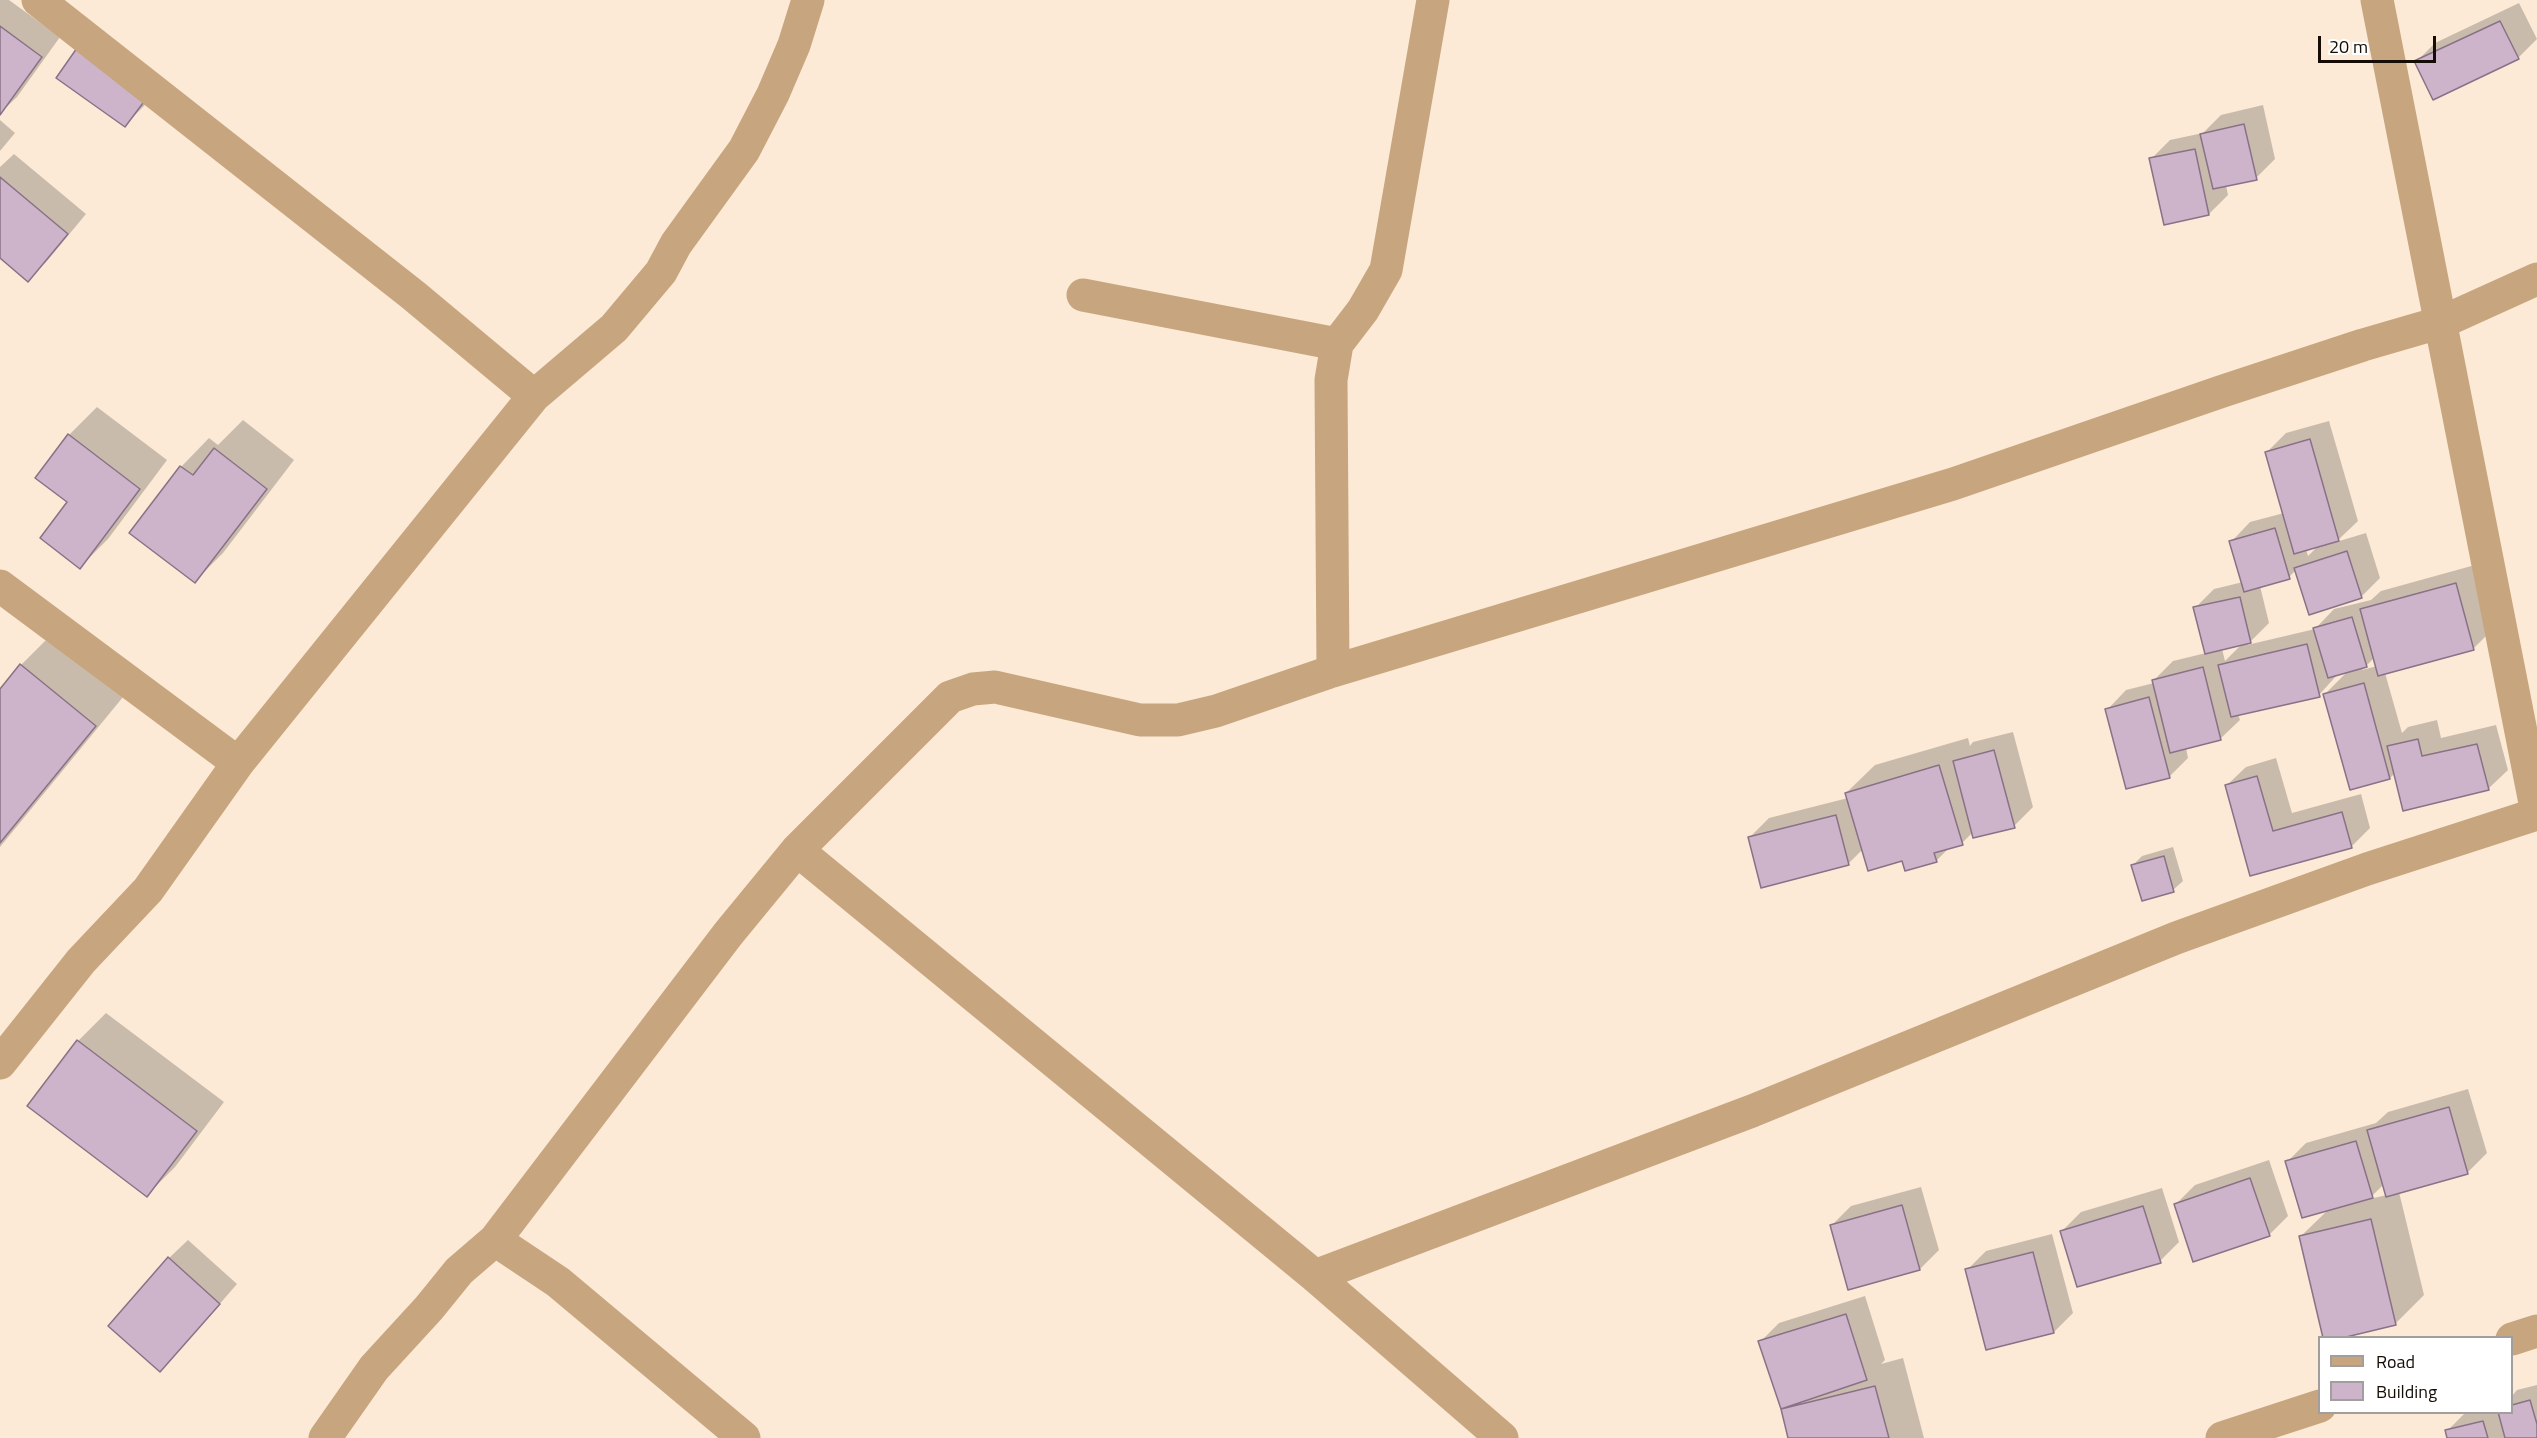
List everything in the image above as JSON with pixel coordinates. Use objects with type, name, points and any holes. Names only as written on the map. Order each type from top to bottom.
[{"type":"street","points":[[38,0],[413,295],[534,396]]},
{"type":"street","points":[[0,1063],[81,961],[148,890],[238,763],[534,396],[614,328],[661,272],[676,244],[744,150],[773,94],[794,45],[808,0]]},
{"type":"street","points":[[1333,671],[1331,380],[1337,344],[1363,310],[1386,270],[1433,0]]},
{"type":"street","points":[[1315,1276],[1752,1111],[2176,938],[2367,869],[2537,814],[2377,0]]},
{"type":"street","points":[[325,1438],[374,1368],[429,1308],[459,1271],[495,1240],[728,934],[797,850],[950,697],[973,689],[995,687],[1140,720],[1178,720],[1216,711],[1333,671],[1953,484],[2234,387],[2362,345],[2442,322],[2537,279]]},
{"type":"street","points":[[1083,295],[1337,344]]},
{"type":"street","points":[[0,586],[238,763]]},
{"type":"street","points":[[797,850],[1315,1276],[1502,1438]]},
{"type":"street","points":[[495,1240],[558,1282],[744,1438]]},
{"type":"street","points":[[2513,1338],[2537,1331]]},
{"type":"street","points":[[2222,1438],[2318,1406]]},
{"type":"building","points":[[2500,21],[2519,59],[2433,100],[2414,61]]},
{"type":"building","points":[[0,26],[42,57],[0,115]]},
{"type":"building","points":[[77,48],[146,99],[125,127],[56,78]]},
{"type":"building","points":[[2244,124],[2257,180],[2213,189],[2200,134]]},
{"type":"building","points":[[2195,149],[2209,215],[2164,225],[2149,158]]},
{"type":"building","points":[[0,177],[68,234],[28,282],[0,258]]},
{"type":"building","points":[[68,434],[140,489],[80,569],[40,538],[67,502],[35,478]]},
{"type":"building","points":[[2310,439],[2339,541],[2294,554],[2265,452]]},
{"type":"building","points":[[214,448],[267,489],[195,583],[129,533],[180,466],[193,475]]},
{"type":"building","points":[[2275,528],[2290,579],[2244,592],[2229,541]]},
{"type":"building","points":[[2347,551],[2362,598],[2309,615],[2294,568]]},
{"type":"building","points":[[2456,583],[2474,650],[2378,676],[2360,609]]},
{"type":"building","points":[[2240,597],[2251,643],[2205,654],[2193,607]]},
{"type":"building","points":[[2352,617],[2367,667],[2328,678],[2313,628]]},
{"type":"building","points":[[2307,644],[2320,697],[2231,717],[2218,665]]},
{"type":"building","points":[[20,664],[96,726],[0,843],[0,689]]},
{"type":"building","points":[[2203,667],[2221,740],[2170,753],[2152,680]]},
{"type":"building","points":[[2364,683],[2390,779],[2350,790],[2323,694]]},
{"type":"building","points":[[2149,697],[2170,778],[2126,789],[2105,709]]},
{"type":"building","points":[[2418,739],[2422,756],[2477,744],[2489,790],[2403,811],[2387,746]]},
{"type":"building","points":[[1994,750],[2015,828],[1973,838],[1953,761]]},
{"type":"building","points":[[1939,765],[1963,845],[1934,853],[1937,862],[1905,871],[1902,861],[1868,871],[1845,793]]},
{"type":"building","points":[[2257,776],[2273,831],[2342,812],[2352,848],[2250,876],[2225,785]]},
{"type":"building","points":[[1836,815],[1849,865],[1761,888],[1748,837]]},
{"type":"building","points":[[2164,856],[2174,892],[2142,901],[2131,865]]},
{"type":"building","points":[[77,1040],[197,1131],[147,1197],[27,1106]]},
{"type":"building","points":[[2449,1107],[2468,1174],[2386,1197],[2367,1130]]},
{"type":"building","points":[[2356,1141],[2373,1198],[2302,1218],[2285,1161]]},
{"type":"building","points":[[2250,1178],[2270,1236],[2193,1262],[2174,1204]]},
{"type":"building","points":[[1902,1205],[1920,1270],[1848,1290],[1830,1225]]},
{"type":"building","points":[[2143,1206],[2161,1263],[2077,1287],[2060,1231]]},
{"type":"building","points":[[2371,1219],[2396,1325],[2350,1336],[2323,1336],[2299,1236]]},
{"type":"building","points":[[2033,1252],[2054,1333],[1986,1350],[1965,1269]]},
{"type":"building","points":[[168,1257],[220,1304],[160,1372],[108,1326]]},
{"type":"building","points":[[1846,1314],[1867,1380],[1781,1409],[1758,1341]]},
{"type":"building","points":[[1875,1386],[1889,1438],[1788,1438],[1781,1409]]},
{"type":"building","points":[[2530,1400],[2537,1424],[2537,1438],[2505,1438],[2499,1414],[2513,1414],[2513,1405]]},
{"type":"building","points":[[2483,1421],[2488,1438],[2447,1438],[2445,1430]]}]
